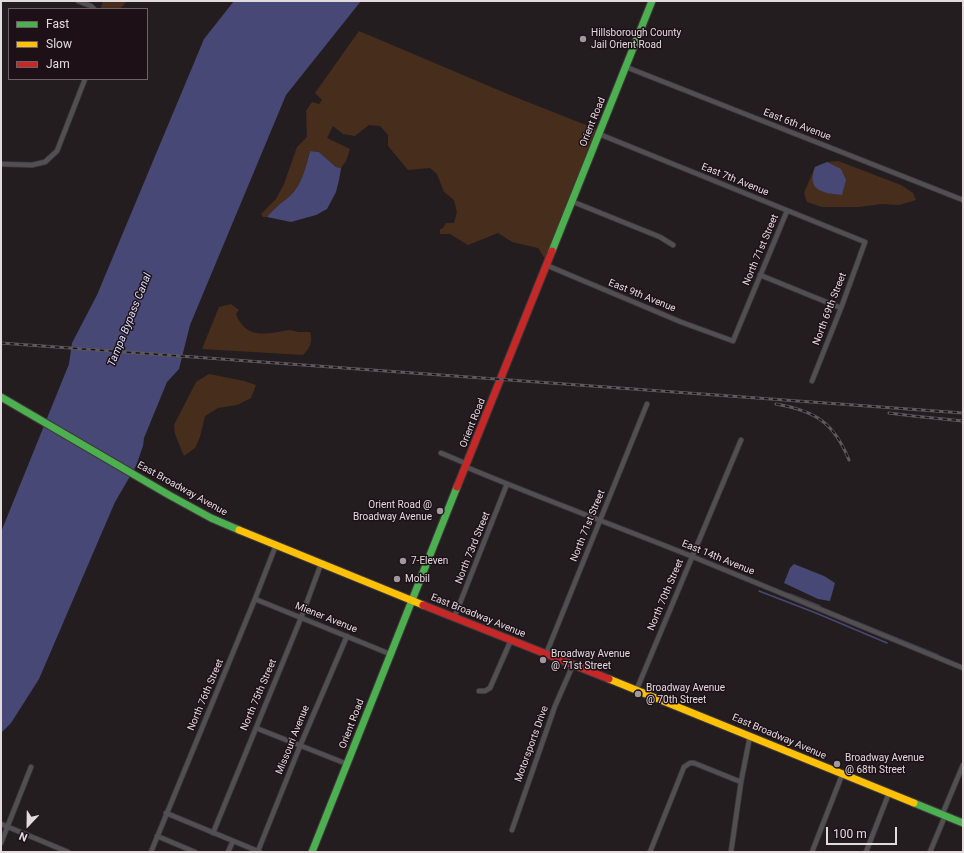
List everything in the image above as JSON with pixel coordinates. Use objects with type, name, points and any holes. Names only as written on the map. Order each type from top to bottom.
[{"type":"main road","name":"Orient Road","points":[[312,852],[411,600],[652,1]]},
{"type":"main road","name":"East Broadway Avenue","points":[[1,397],[211,518],[454,618],[512,640],[963,823]]},
{"type":"street","points":[[78,1],[92,6],[93,8]]},
{"type":"street","name":"East 6th Avenue","points":[[626,67],[963,200]]},
{"type":"street","points":[[1,164],[32,165],[45,162],[57,151],[85,80]]},
{"type":"street","name":"East 7th Avenue","points":[[599,134],[865,242]]},
{"type":"street","points":[[572,201],[660,237],[673,245]]},
{"type":"street","name":"North 71st Street","points":[[733,341],[787,211]]},
{"type":"street","name":"North 69th Street","points":[[812,381],[865,242]]},
{"type":"street","name":"East 9th Avenue","points":[[546,265],[681,322],[733,341]]},
{"type":"street","points":[[760,275],[841,308]]},
{"type":"street","name":"North 71st Street","points":[[546,654],[647,404]]},
{"type":"street","name":"North 70th Street","points":[[636,691],[741,440]]},
{"type":"street","name":"East 14th Avenue","points":[[441,453],[508,484],[601,520],[963,668]]},
{"type":"street","name":"North 73rd Street","points":[[454,618],[508,484]]},
{"type":"street","name":"North 76th Street","points":[[151,852],[256,599],[276,545]]},
{"type":"street","name":"North 75th Street","points":[[213,833],[322,564]]},
{"type":"street","name":"Miener Avenue","points":[[256,599],[390,654]]},
{"type":"street","name":"Missouri Avenue","points":[[259,852],[300,746],[347,636]]},
{"type":"street","points":[[479,691],[485,691],[490,688],[512,640]]},
{"type":"street","name":"Motorsports Drive","points":[[512,830],[555,706],[573,665]]},
{"type":"street","points":[[256,728],[347,764]]},
{"type":"street","points":[[730,852],[750,736]]},
{"type":"street","points":[[650,852],[684,767],[690,763],[694,763],[741,782]]},
{"type":"street","points":[[930,852],[963,764]]},
{"type":"street","points":[[1,843],[31,767]]},
{"type":"street","points":[[812,852],[842,775]]},
{"type":"street","points":[[866,852],[889,793]]},
{"type":"street","points":[[166,814],[259,852]]},
{"type":"street","points":[[1,824],[68,852]]},
{"type":"street","points":[[157,836],[195,852]]},
{"type":"street","points":[[228,852],[233,841]]},
{"type":"shaded area","points":[[103,1],[127,1],[121,8],[101,7]]},
{"type":"shaded area","points":[[359,31],[510,95],[596,129],[545,259],[538,248],[512,242],[498,233],[468,245],[450,234],[440,234],[440,229],[443,228],[446,223],[454,223],[457,212],[454,200],[444,192],[437,174],[430,168],[408,170],[388,146],[388,135],[380,126],[369,125],[355,136],[343,134],[333,126],[327,138],[350,149],[346,161],[341,168],[336,167],[319,152],[310,151],[303,174],[295,190],[267,217],[263,217],[261,214],[276,199],[284,184],[297,147],[307,137],[306,111],[312,102],[319,104],[322,100],[315,93]]},
{"type":"shaded area","points":[[838,161],[901,185],[913,193],[916,200],[899,205],[882,204],[859,207],[822,207],[807,202],[804,193],[815,167],[827,162]]},
{"type":"shaded area","points":[[231,304],[239,310],[236,314],[240,322],[251,332],[265,334],[292,330],[298,332],[310,332],[311,342],[309,347],[303,355],[202,349],[219,307]]},
{"type":"shaded area","points":[[209,374],[256,385],[251,398],[237,405],[218,408],[205,416],[200,437],[195,448],[184,456],[175,434],[174,425],[196,382]]},
{"type":"water","name":"Tampa Bypass Canal","points":[[234,1],[361,1],[286,95],[190,325],[179,369],[167,382],[144,438],[143,446],[136,466],[115,502],[39,679],[11,723],[1,733],[1,532],[69,364],[72,343],[97,295],[204,39]]},
{"type":"water","points":[[310,151],[319,152],[336,167],[341,168],[336,192],[327,209],[316,215],[291,222],[267,217],[275,208],[290,196],[298,186],[301,181]]},
{"type":"water","points":[[827,162],[841,169],[846,180],[842,195],[823,192],[815,186],[813,175],[815,167]]},
{"type":"water","points":[[794,564],[824,576],[835,583],[830,601],[818,599],[784,583],[790,568]]},
{"type":"waterway","points":[[759,591],[887,643]]},
{"type":"waterway","points":[[790,594],[820,606]]},
{"type":"waterway","points":[[857,622],[938,655]]},
{"type":"railway","points":[[1,343],[963,413]]},
{"type":"railway","points":[[776,404],[802,410],[822,421],[837,437],[849,460]]},
{"type":"railway","points":[[889,413],[963,421]]},
{"type":"traffic: fast","points":[[552,251],[652,1]]},
{"type":"traffic: fast","points":[[1,397],[169,495],[211,518],[239,530]]},
{"type":"traffic: fast","points":[[312,852],[457,487]]},
{"type":"traffic: fast","points":[[914,803],[963,823]]},
{"type":"traffic: slow","points":[[239,530],[423,605]]},
{"type":"traffic: slow","points":[[609,679],[914,803]]},
{"type":"traffic: jam","points":[[457,487],[552,251]]},
{"type":"traffic: jam","points":[[423,605],[609,679]]},
{"type":"place","name":"Hillsborough County Jail Orient Road","points":[[583,39]]},
{"type":"place","name":"Orient Road @ Broadway Avenue","points":[[440,511]]},
{"type":"place","name":"7-Eleven","points":[[403,561]]},
{"type":"place","name":"Mobil","points":[[397,579]]},
{"type":"place","name":"Broadway Avenue @ 71st Street","points":[[543,660]]},
{"type":"place","name":"Broadway Avenue @ 70th Street","points":[[638,694]]},
{"type":"place","name":"Broadway Avenue @ 68th Street","points":[[837,764]]}]
